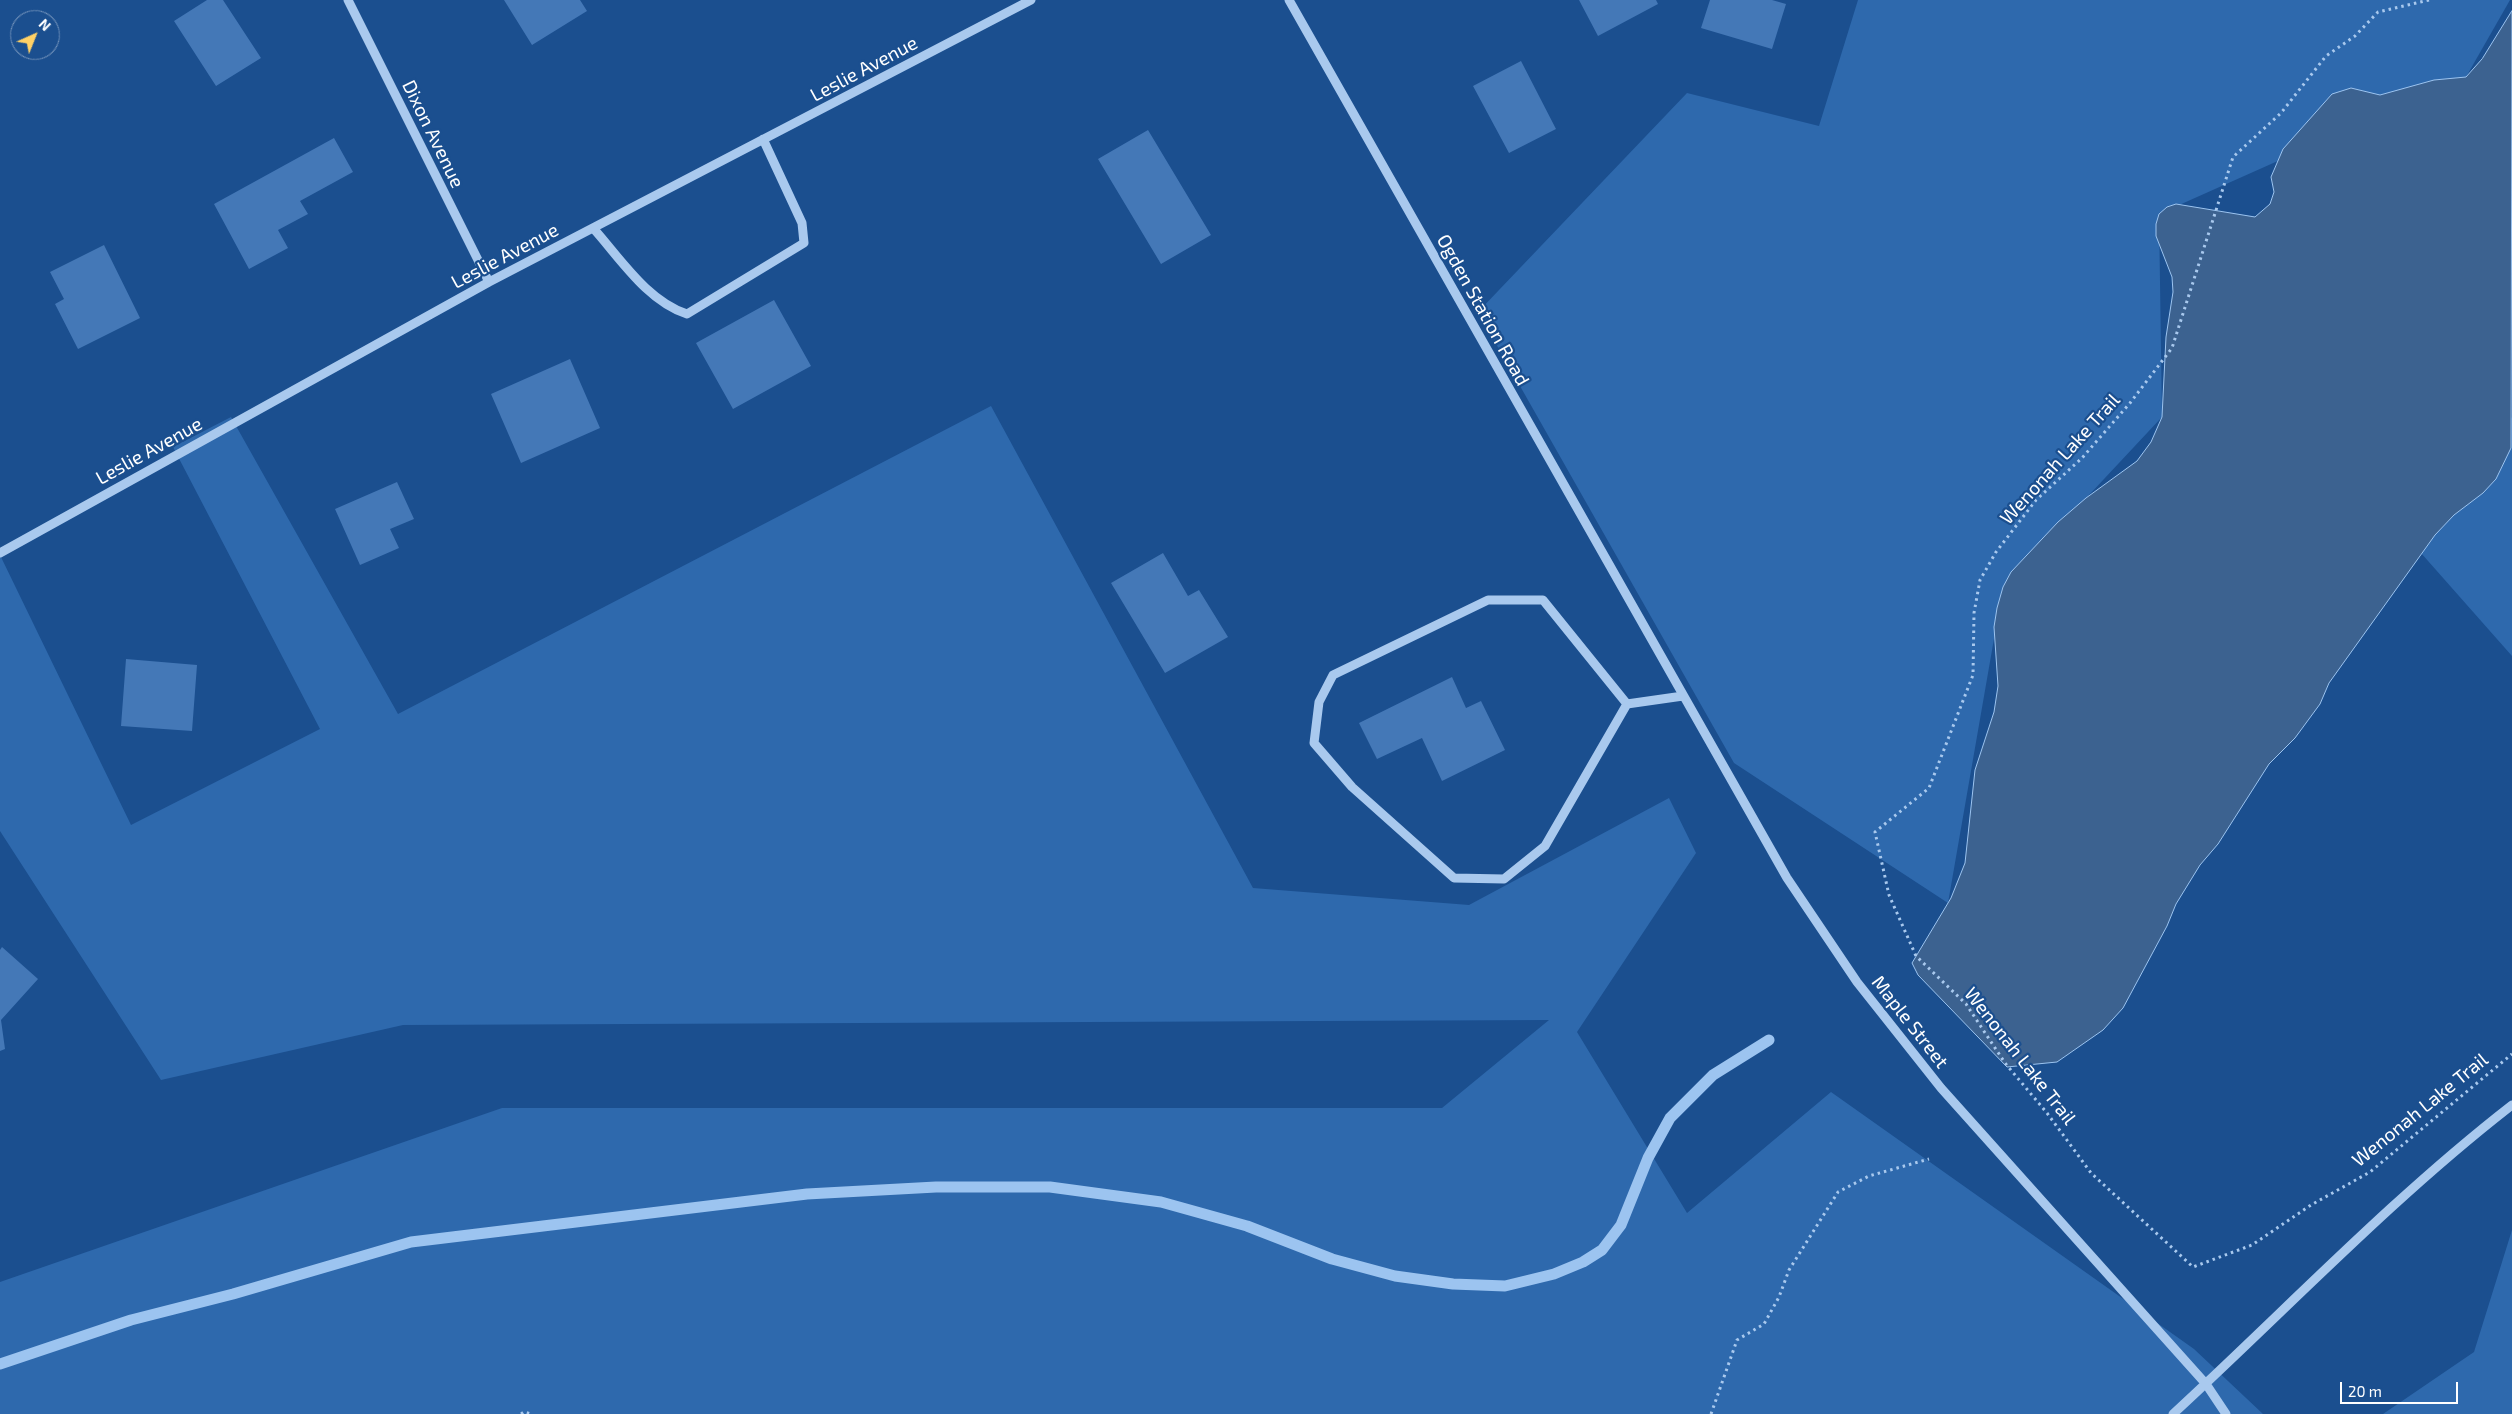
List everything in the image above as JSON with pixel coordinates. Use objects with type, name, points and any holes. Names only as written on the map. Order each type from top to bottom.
[{"type":"street","name":"Dixon Avenue","points":[[348,0],[489,282]]},
{"type":"street","name":"Leslie Avenue","points":[[0,552],[489,282],[1031,0]]},
{"type":"street","name":"Ogden Station Road","points":[[1289,0],[1649,636]]},
{"type":"street","points":[[594,228],[652,293],[674,310],[687,314],[804,243],[802,223],[764,140]]},
{"type":"street","points":[[1488,600],[1543,600],[1627,704],[1545,846],[1504,879],[1454,878],[1352,787],[1314,743],[1319,702],[1333,675],[1488,600]]},
{"type":"street","name":"Maple Street","points":[[1649,636],[1787,878],[1857,982],[1941,1088],[2206,1384],[2226,1414]]},
{"type":"street","points":[[1627,704],[1682,696]]},
{"type":"street","points":[[2173,1414],[2332,1263],[2474,1135],[2512,1105]]},
{"type":"path","name":"Wenonah Lake Trail","points":[[2429,0],[2378,12],[2355,36],[2326,56],[2281,113],[2234,157],[2172,348],[2130,403],[2082,458],[2036,500],[1996,552],[1980,580],[1974,613],[1974,675],[1929,788],[1875,832],[1889,895],[1916,956],[1966,1004],[2005,1063],[2048,1113],[2091,1173],[2192,1267],[2252,1245],[2311,1205],[2370,1172],[2512,1054]]},
{"type":"path","points":[[1711,1414],[1737,1340],[1764,1324],[1779,1297],[1789,1270],[1838,1192],[1869,1176],[1929,1159]]},
{"type":"path","points":[[521,1414],[524,1412],[531,1414]]},
{"type":"shaded area","points":[[1858,0],[2510,0],[2466,77],[2159,214],[2162,417],[2003,587],[1948,903],[1734,763],[1478,312],[1687,93],[1819,126]]},
{"type":"shaded area","points":[[2512,11],[2511,448],[2496,479],[2483,493],[2454,515],[2435,535],[2329,683],[2320,704],[2295,738],[2269,764],[2218,844],[2200,865],[2176,904],[2167,926],[2123,1008],[2103,1030],[2057,1062],[2007,1067],[1918,975],[1912,963],[1951,898],[1965,863],[1975,770],[1994,712],[1998,686],[1994,627],[2003,587],[2011,572],[2058,522],[2086,498],[2137,461],[2151,442],[2162,417],[2166,337],[2173,292],[2172,277],[2156,236],[2156,224],[2159,214],[2167,207],[2176,204],[2255,217],[2270,204],[2274,192],[2271,177],[2283,149],[2332,94],[2351,88],[2380,95],[2434,80],[2466,77],[2482,59]]},
{"type":"shaded area","points":[[991,406],[1253,888],[1469,905],[1669,798],[1696,853],[1577,1032],[1687,1213],[1831,1092],[2194,1349],[2263,1414],[0,1414],[0,1282],[502,1108],[1442,1108],[1549,1020],[403,1025],[161,1080],[0,831],[0,555],[131,825],[320,729],[173,447],[231,417],[398,714]]},
{"type":"shaded area","points":[[2512,417],[2512,656],[2421,553]]},
{"type":"shaded area","points":[[2512,1230],[2512,1414],[2383,1414],[2474,1352]]},
{"type":"building","points":[[207,0],[223,0],[261,58],[216,86],[174,21]]},
{"type":"building","points":[[504,0],[580,0],[587,11],[532,45]]},
{"type":"building","points":[[1579,0],[1656,0],[1658,4],[1598,36]]},
{"type":"building","points":[[1710,0],[1772,0],[1786,4],[1772,49],[1701,28]]},
{"type":"building","points":[[1521,61],[1556,129],[1509,153],[1473,86]]},
{"type":"building","points":[[1148,130],[1211,235],[1161,264],[1098,159]]},
{"type":"building","points":[[334,138],[353,172],[300,201],[308,214],[278,230],[288,248],[249,269],[214,204]]},
{"type":"building","points":[[104,245],[140,318],[78,349],[55,304],[64,299],[50,272]]},
{"type":"building","points":[[774,300],[811,366],[733,409],[696,343]]},
{"type":"building","points":[[570,359],[600,428],[521,463],[491,394]]},
{"type":"building","points":[[397,482],[414,519],[390,529],[399,548],[360,565],[335,509]]},
{"type":"building","points":[[1163,553],[1188,596],[1199,590],[1228,637],[1165,673],[1111,583]]},
{"type":"building","points":[[126,659],[197,665],[192,731],[121,726]]},
{"type":"building","points":[[1452,677],[1466,708],[1481,701],[1505,750],[1442,781],[1422,738],[1377,759],[1359,723]]},
{"type":"building","points":[[2,947],[38,979],[1,1020],[5,1049],[0,1051],[0,950]]},
{"type":"waterway","points":[[0,1364],[131,1320],[233,1294],[411,1242],[807,1194],[936,1187],[1050,1187],[1161,1202],[1247,1226],[1332,1259],[1395,1276],[1453,1284],[1505,1286],[1554,1274],[1583,1262],[1602,1250],[1621,1225],[1648,1158],[1670,1118],[1713,1075],[1769,1040]]}]
